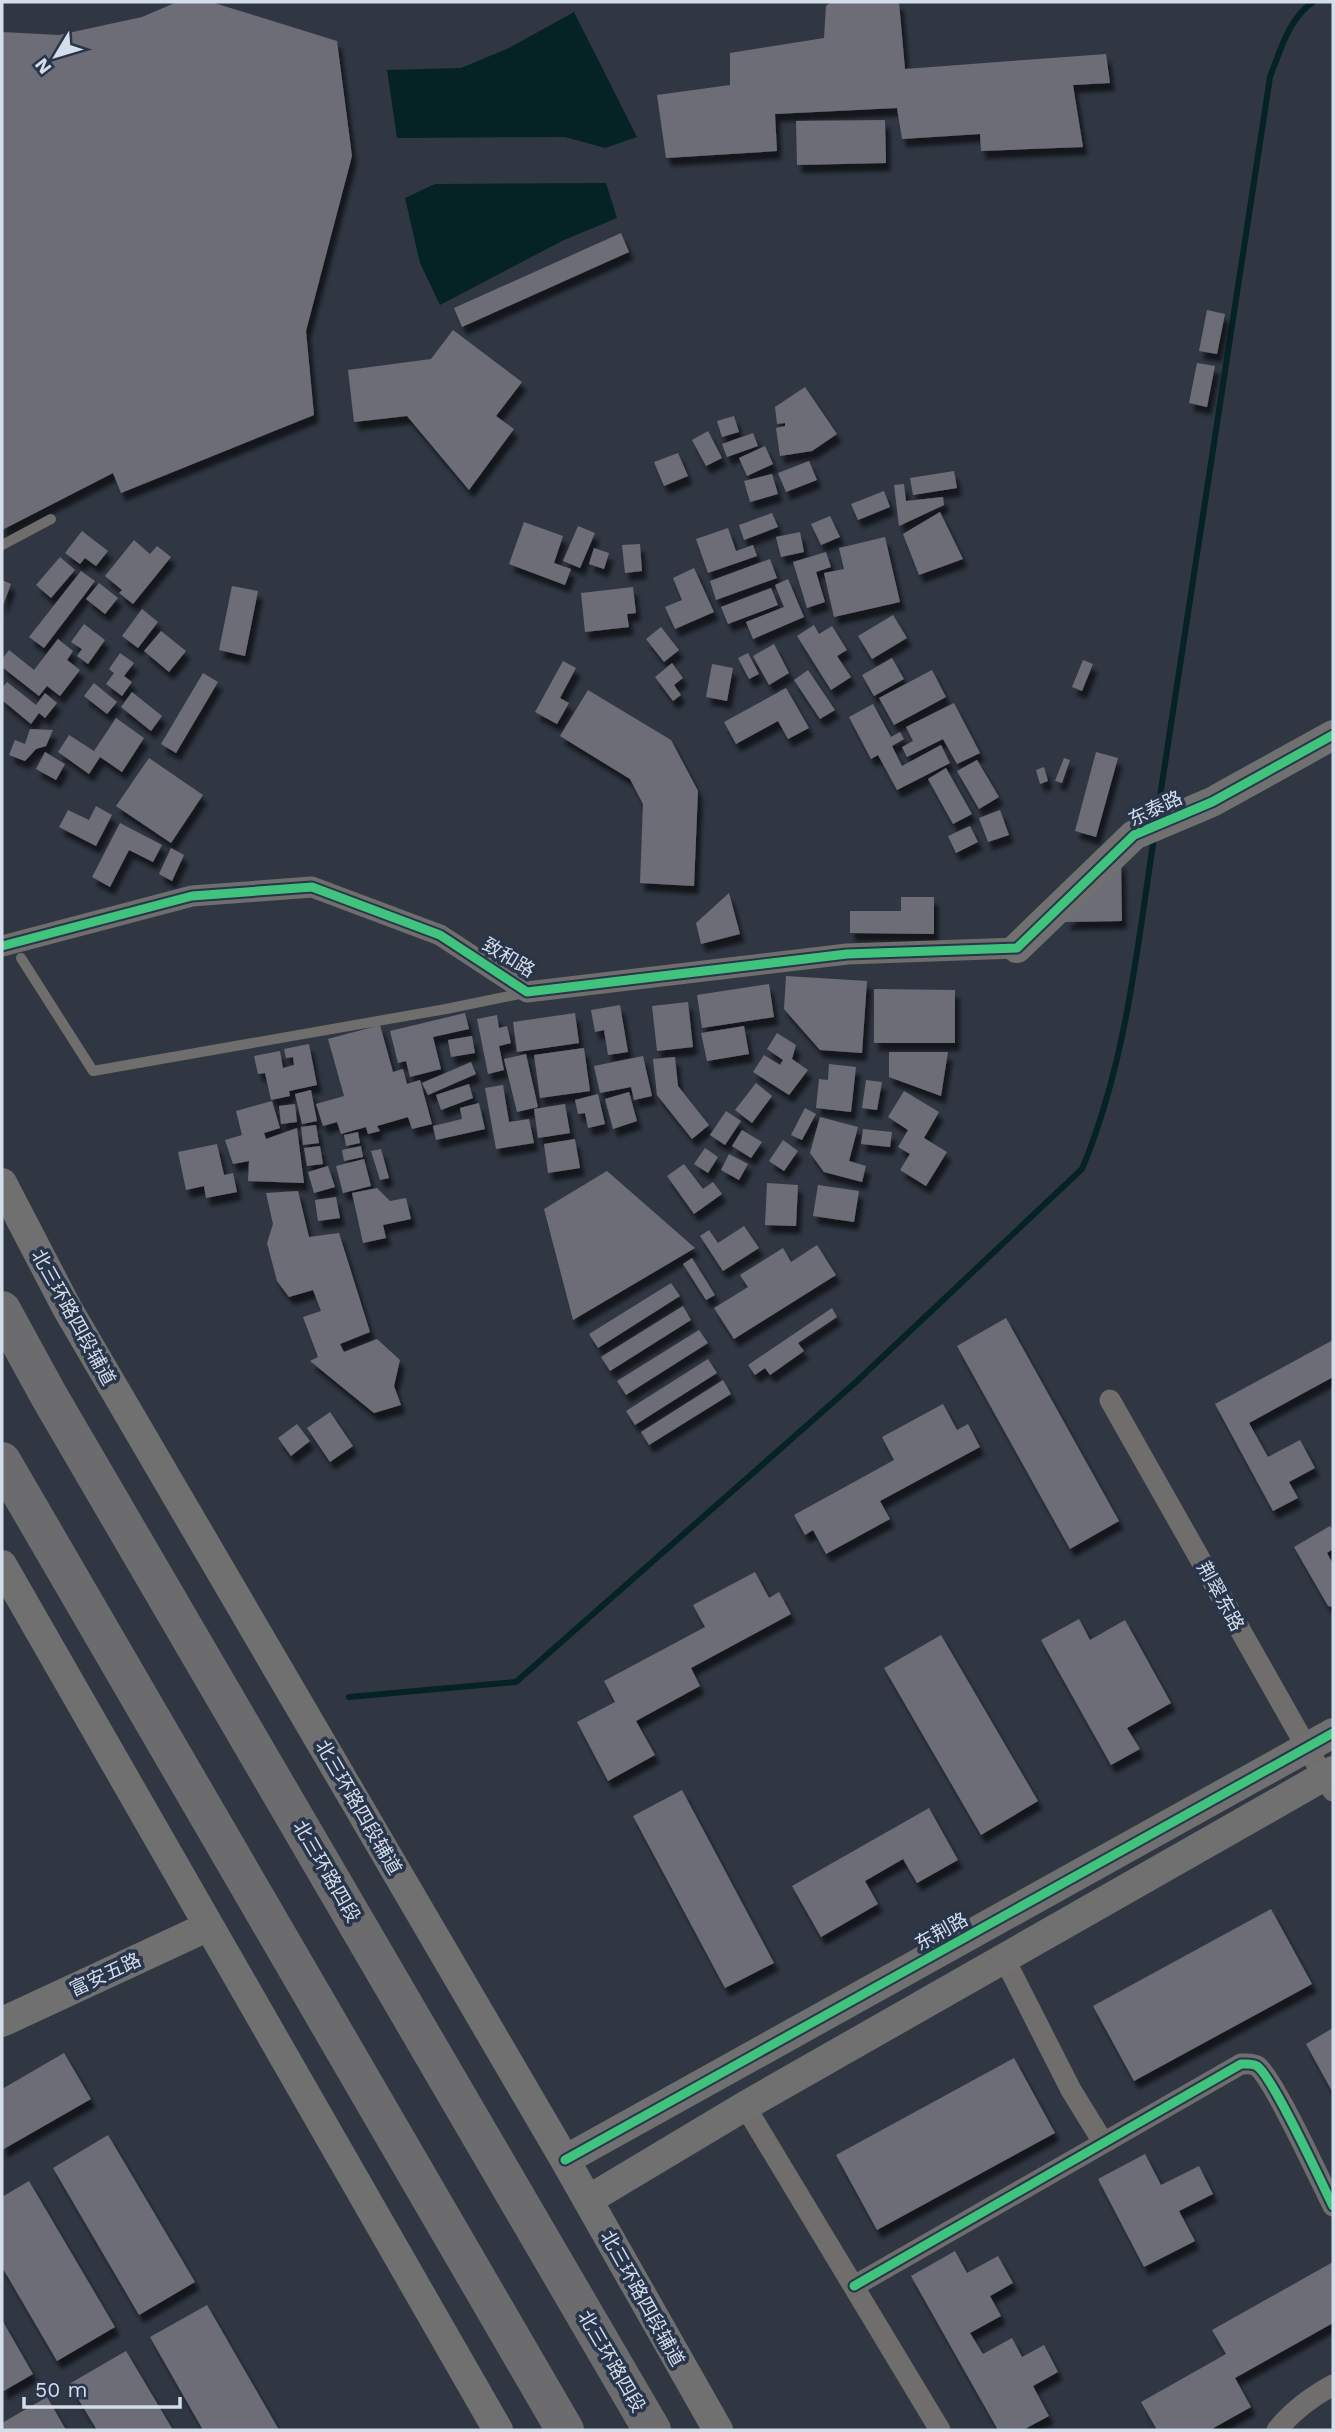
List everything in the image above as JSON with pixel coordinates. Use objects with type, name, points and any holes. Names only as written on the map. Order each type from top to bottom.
[{"type":"highway","name":"北三环路四段","points":[[2,1310],[56,1408],[652,2430]]},
{"type":"highway","points":[[2,1461],[565,2430]]},
{"type":"highway","points":[[494,2307],[539,2430]]},
{"type":"main road","name":"东泰路","points":[[1017,948],[1134,835],[1212,803],[1333,735]]},
{"type":"main road","name":"北三环路四段辅道","points":[[2,1183],[67,1308],[565,2160],[718,2430]]},
{"type":"main road","points":[[2,1565],[498,2430]]},
{"type":"main road","name":"东荆路","points":[[565,2160],[1333,1733]]},
{"type":"main road","points":[[588,2200],[745,2106],[1004,1958],[1330,1779]]},
{"type":"main road","name":"富安五路","points":[[2,2022],[209,1926]]},
{"type":"street","name":"致和路","points":[[2,946],[192,896],[312,887],[440,934],[527,992],[847,954],[1017,948]]},
{"type":"street","name":"荆翠东路","points":[[1110,1400],[1307,1748],[1330,1779]]},
{"type":"street","points":[[1004,1958],[1071,2090],[1103,2143]]},
{"type":"street","points":[[854,2286],[1241,2064],[1252,2063],[1260,2067],[1333,2206]]},
{"type":"street","points":[[745,2106],[940,2430]]},
{"type":"street","points":[[1277,2430],[1312,2396],[1333,2385]]},
{"type":"lane","points":[[2,545],[51,519]]},
{"type":"lane","points":[[21,958],[93,1071],[446,1009],[527,992]]},
{"type":"shaded area","points":[[574,12],[637,137],[605,148],[565,137],[397,138],[387,70],[461,68],[509,48]]},
{"type":"shaded area","points":[[606,183],[617,218],[564,240],[440,305],[420,263],[405,198],[435,184]]},
{"type":"building","points":[[177,2],[211,2],[337,41],[352,156],[306,331],[314,415],[121,493],[113,473],[2,530],[2,32],[59,35],[142,17]]},
{"type":"building","points":[[831,2],[899,2],[905,69],[1106,54],[1110,83],[1073,85],[1083,147],[981,151],[980,134],[902,139],[897,108],[775,114],[777,151],[666,158],[657,95],[730,85],[730,53],[824,38],[826,6]]},
{"type":"building","points":[[885,120],[886,163],[797,165],[796,121]]},
{"type":"building","points":[[621,233],[629,252],[462,327],[454,308]]},
{"type":"building","points":[[1207,310],[1225,314],[1217,354],[1199,351]]},
{"type":"building","points":[[453,330],[522,382],[496,416],[514,429],[469,490],[407,416],[354,422],[348,370],[431,359]]},
{"type":"building","points":[[1197,363],[1215,366],[1207,407],[1189,403]]},
{"type":"building","points":[[805,387],[837,434],[812,451],[780,456],[776,428],[785,426],[785,423],[777,424],[775,407]]},
{"type":"building","points":[[734,416],[739,432],[722,437],[717,421]]},
{"type":"building","points":[[708,431],[722,458],[706,466],[692,440]]},
{"type":"building","points":[[753,433],[758,446],[727,457],[722,444]]},
{"type":"building","points":[[765,446],[773,464],[747,476],[739,458]]},
{"type":"building","points":[[678,453],[688,476],[664,486],[654,462]]},
{"type":"building","points":[[809,461],[817,480],[786,492],[778,473]]},
{"type":"building","points":[[954,471],[957,488],[913,495],[910,478]]},
{"type":"building","points":[[772,474],[778,494],[750,502],[744,481]]},
{"type":"building","points":[[904,484],[906,501],[943,497],[944,505],[899,526],[894,485]]},
{"type":"building","points":[[884,491],[890,507],[858,520],[851,504]]},
{"type":"building","points":[[940,512],[963,559],[919,575],[903,534]]},
{"type":"building","points":[[772,513],[778,527],[744,540],[739,525]]},
{"type":"building","points":[[830,516],[840,537],[821,545],[811,524]]},
{"type":"building","points":[[524,522],[563,536],[554,563],[571,569],[565,585],[509,564]]},
{"type":"building","points":[[578,526],[595,533],[580,568],[563,561]]},
{"type":"building","points":[[728,528],[736,551],[753,545],[757,556],[708,573],[696,539]]},
{"type":"building","points":[[82,531],[108,551],[96,566],[85,558],[80,564],[65,553]]},
{"type":"building","points":[[800,532],[804,552],[781,557],[776,537]]},
{"type":"building","points":[[885,537],[900,602],[834,617],[824,573],[844,569],[839,548]]},
{"type":"building","points":[[134,540],[150,554],[157,546],[171,557],[133,604],[119,593],[122,590],[105,576]]},
{"type":"building","points":[[640,544],[642,571],[625,573],[622,545]]},
{"type":"building","points":[[594,548],[609,553],[604,569],[589,564]]},
{"type":"building","points":[[826,552],[831,567],[816,572],[825,602],[807,608],[793,562]]},
{"type":"building","points":[[60,557],[75,570],[51,598],[36,585]]},
{"type":"building","points":[[770,559],[777,578],[716,600],[710,581]]},
{"type":"building","points":[[694,568],[714,612],[675,629],[665,607],[682,600],[673,578]]},
{"type":"building","points":[[81,571],[95,581],[44,648],[29,637]]},
{"type":"building","points":[[788,579],[804,617],[753,639],[746,622],[784,607],[775,585]]},
{"type":"building","points":[[2,580],[11,584],[2,608]]},
{"type":"building","points":[[99,583],[118,598],[105,614],[86,599]]},
{"type":"building","points":[[232,586],[258,591],[245,656],[219,650]]},
{"type":"building","points":[[633,587],[636,613],[627,614],[629,627],[585,632],[581,593]]},
{"type":"building","points":[[771,588],[778,605],[728,624],[721,607]]},
{"type":"building","points":[[142,609],[158,622],[138,648],[122,636]]},
{"type":"building","points":[[893,615],[907,638],[872,659],[858,636]]},
{"type":"building","points":[[84,624],[105,640],[88,664],[77,656],[82,649],[71,642]]},
{"type":"building","points":[[814,625],[819,634],[832,626],[847,650],[837,656],[851,677],[831,690],[797,636]]},
{"type":"building","points":[[661,627],[679,650],[664,662],[646,639]]},
{"type":"building","points":[[161,631],[186,651],[169,672],[144,651]]},
{"type":"building","points":[[58,639],[73,651],[67,660],[80,670],[60,696],[47,686],[39,696],[2,667],[2,659],[9,650],[34,670]]},
{"type":"building","points":[[774,644],[789,673],[769,685],[753,656]]},
{"type":"building","points":[[120,653],[134,663],[124,676],[132,682],[122,696],[106,684],[114,673],[109,669]]},
{"type":"building","points":[[748,653],[759,674],[749,679],[738,658]]},
{"type":"building","points":[[892,658],[904,679],[874,696],[862,675]]},
{"type":"building","points":[[1083,660],[1093,664],[1082,691],[1072,687]]},
{"type":"building","points":[[563,661],[576,668],[560,698],[569,703],[557,724],[535,712]]},
{"type":"building","points":[[672,663],[683,678],[674,685],[681,695],[673,701],[655,677]]},
{"type":"building","points":[[712,664],[733,668],[727,701],[706,697]]},
{"type":"building","points":[[808,670],[835,710],[820,719],[794,680]]},
{"type":"building","points":[[932,670],[946,697],[894,725],[879,698]]},
{"type":"building","points":[[203,673],[218,682],[176,753],[161,744]]},
{"type":"building","points":[[7,682],[36,705],[45,693],[57,703],[45,718],[39,713],[31,724],[2,700],[2,688]]},
{"type":"building","points":[[94,683],[117,702],[107,714],[84,696]]},
{"type":"building","points":[[786,688],[809,728],[788,739],[778,721],[736,744],[724,722]]},
{"type":"building","points":[[588,690],[671,740],[698,791],[694,886],[640,883],[643,804],[630,779],[560,736]]},
{"type":"building","points":[[132,692],[162,716],[151,731],[121,707]]},
{"type":"building","points":[[954,703],[980,753],[957,764],[943,739],[907,757],[902,747],[913,741],[906,727]]},
{"type":"building","points":[[873,704],[891,737],[900,732],[904,739],[892,746],[902,766],[941,745],[950,763],[897,790],[878,755],[871,759],[849,717]]},
{"type":"building","points":[[116,718],[144,738],[122,772],[100,757],[89,774],[58,752],[69,735],[94,751]]},
{"type":"building","points":[[30,729],[53,730],[46,746],[36,749],[25,761],[9,755],[15,740],[25,744]]},
{"type":"building","points":[[45,752],[65,764],[56,780],[36,769]]},
{"type":"building","points":[[1096,752],[1118,758],[1096,837],[1075,831]]},
{"type":"building","points":[[149,758],[203,795],[171,843],[116,806]]},
{"type":"building","points":[[1064,758],[1070,760],[1062,783],[1055,781]]},
{"type":"building","points":[[977,760],[999,797],[979,809],[957,771]]},
{"type":"building","points":[[1044,767],[1048,781],[1040,784],[1036,770]]},
{"type":"building","points":[[946,768],[972,814],[953,824],[928,779]]},
{"type":"building","points":[[96,806],[112,815],[96,846],[59,827],[68,810],[89,820]]},
{"type":"building","points":[[1000,810],[1009,835],[988,842],[979,818]]},
{"type":"building","points":[[120,823],[162,845],[153,862],[129,850],[110,887],[92,877]]},
{"type":"building","points":[[970,826],[978,842],[956,853],[948,836]]},
{"type":"building","points":[[171,848],[184,855],[172,881],[159,874]]},
{"type":"building","points":[[1121,859],[1122,921],[1064,922]]},
{"type":"building","points":[[729,893],[740,934],[701,944],[696,923]]},
{"type":"building","points":[[901,897],[934,897],[934,934],[850,933],[850,911],[901,911]]},
{"type":"building","points":[[786,976],[867,981],[862,1053],[820,1050],[784,1009]]},
{"type":"building","points":[[769,984],[774,1017],[702,1028],[697,995]]},
{"type":"building","points":[[874,989],[955,990],[955,1043],[874,1043]]},
{"type":"building","points":[[688,1002],[693,1047],[657,1051],[652,1006]]},
{"type":"building","points":[[620,1005],[628,1052],[608,1055],[604,1030],[595,1032],[591,1010]]},
{"type":"building","points":[[465,1013],[469,1029],[433,1037],[441,1069],[410,1077],[406,1061],[398,1063],[390,1031]]},
{"type":"building","points":[[575,1013],[579,1043],[517,1052],[513,1022]]},
{"type":"building","points":[[497,1015],[499,1028],[507,1026],[511,1043],[499,1046],[504,1070],[488,1074],[477,1019]]},
{"type":"building","points":[[380,1025],[393,1072],[403,1069],[407,1084],[420,1080],[432,1124],[412,1129],[408,1117],[377,1126],[380,1131],[368,1134],[366,1127],[341,1134],[337,1122],[323,1126],[316,1104],[344,1096],[328,1039]]},
{"type":"building","points":[[744,1026],[749,1054],[707,1061],[701,1033]]},
{"type":"building","points":[[777,1033],[796,1045],[792,1059],[808,1070],[789,1095],[753,1072],[764,1055],[780,1065],[783,1060],[767,1049]]},
{"type":"building","points":[[472,1036],[475,1053],[451,1057],[448,1040]]},
{"type":"building","points":[[309,1044],[317,1085],[289,1091],[290,1096],[271,1100],[265,1073],[258,1074],[254,1056],[280,1051],[283,1068],[294,1065],[293,1057],[286,1058],[284,1049]]},
{"type":"building","points":[[584,1048],[590,1091],[540,1098],[534,1055]]},
{"type":"building","points":[[889,1052],[948,1052],[941,1096],[889,1077]]},
{"type":"building","points":[[526,1054],[538,1107],[517,1112],[504,1059]]},
{"type":"building","points":[[643,1056],[652,1096],[634,1100],[631,1087],[600,1093],[594,1066]]},
{"type":"building","points":[[675,1057],[678,1086],[709,1125],[692,1139],[657,1095],[653,1059]]},
{"type":"building","points":[[471,1062],[476,1074],[428,1095],[422,1083]]},
{"type":"building","points":[[829,1064],[856,1067],[851,1112],[816,1108],[819,1079],[828,1080]]},
{"type":"building","points":[[866,1080],[882,1082],[877,1110],[862,1108]]},
{"type":"building","points":[[756,1083],[772,1096],[752,1123],[735,1110]]},
{"type":"building","points":[[469,1084],[473,1098],[441,1110],[436,1095]]},
{"type":"building","points":[[503,1085],[509,1122],[529,1119],[534,1143],[496,1149],[485,1088]]},
{"type":"building","points":[[311,1090],[317,1121],[302,1124],[295,1094]]},
{"type":"building","points":[[904,1091],[939,1112],[924,1138],[947,1152],[926,1186],[900,1170],[910,1154],[898,1147],[908,1130],[888,1117]]},
{"type":"building","points":[[629,1092],[637,1121],[613,1129],[605,1099]]},
{"type":"building","points":[[598,1094],[605,1124],[588,1128],[585,1113],[578,1114],[575,1100]]},
{"type":"building","points":[[272,1101],[280,1128],[264,1133],[266,1139],[297,1128],[304,1183],[248,1181],[249,1161],[233,1164],[225,1140],[242,1135],[236,1111]]},
{"type":"building","points":[[479,1103],[485,1129],[436,1140],[433,1126],[462,1119],[460,1108]]},
{"type":"building","points":[[295,1104],[297,1122],[281,1124],[279,1106]]},
{"type":"building","points":[[565,1104],[570,1133],[538,1138],[534,1109]]},
{"type":"building","points":[[805,1108],[816,1114],[802,1140],[791,1135]]},
{"type":"building","points":[[726,1111],[741,1121],[725,1145],[710,1135]]},
{"type":"building","points":[[820,1117],[858,1127],[849,1161],[866,1166],[862,1182],[824,1172],[810,1153]]},
{"type":"building","points":[[316,1125],[319,1143],[303,1145],[301,1127]]},
{"type":"building","points":[[863,1129],[892,1132],[890,1147],[861,1144]]},
{"type":"building","points":[[742,1130],[762,1142],[751,1158],[732,1146]]},
{"type":"building","points":[[358,1132],[360,1143],[346,1146],[344,1135]]},
{"type":"building","points":[[575,1139],[580,1168],[548,1173],[544,1144]]},
{"type":"building","points":[[783,1140],[798,1151],[784,1171],[769,1161]]},
{"type":"building","points":[[217,1144],[224,1175],[233,1173],[237,1192],[206,1198],[204,1186],[186,1190],[178,1152]]},
{"type":"building","points":[[320,1146],[323,1164],[307,1166],[304,1148]]},
{"type":"building","points":[[361,1146],[363,1157],[344,1161],[342,1150]]},
{"type":"building","points":[[705,1148],[718,1157],[708,1173],[694,1164]]},
{"type":"building","points":[[381,1149],[389,1178],[380,1180],[371,1151]]},
{"type":"building","points":[[729,1154],[748,1164],[739,1180],[721,1170]]},
{"type":"building","points":[[364,1159],[371,1186],[343,1193],[336,1166]]},
{"type":"building","points":[[684,1164],[703,1189],[713,1182],[722,1194],[694,1214],[667,1176]]},
{"type":"building","points":[[328,1166],[335,1187],[314,1193],[308,1172]]},
{"type":"building","points":[[607,1171],[695,1248],[573,1320],[544,1209]]},
{"type":"building","points":[[767,1183],[798,1185],[796,1226],[765,1225]]},
{"type":"building","points":[[818,1185],[859,1191],[854,1222],[813,1216]]},
{"type":"building","points":[[377,1188],[390,1201],[406,1198],[411,1219],[383,1225],[386,1238],[363,1243],[352,1193]]},
{"type":"building","points":[[298,1191],[309,1237],[339,1233],[370,1332],[340,1344],[344,1352],[377,1339],[400,1360],[394,1386],[401,1405],[374,1413],[310,1361],[318,1357],[303,1317],[321,1311],[313,1290],[289,1297],[277,1281],[267,1243],[273,1224],[266,1193]]},
{"type":"building","points":[[336,1197],[340,1218],[318,1221],[315,1200]]},
{"type":"building","points":[[744,1226],[759,1248],[723,1271],[700,1236],[709,1230],[718,1243]]},
{"type":"building","points":[[817,1245],[836,1275],[734,1339],[714,1308],[748,1287],[740,1275],[783,1248],[791,1262]]},
{"type":"building","points":[[692,1258],[715,1295],[706,1300],[683,1264]]},
{"type":"building","points":[[671,1283],[680,1296],[598,1348],[589,1334]]},
{"type":"building","points":[[683,1306],[691,1320],[610,1371],[601,1357]]},
{"type":"building","points":[[832,1308],[837,1317],[798,1343],[804,1351],[770,1375],[765,1368],[755,1375],[748,1365]]},
{"type":"building","points":[[1006,1318],[1119,1521],[1070,1549],[957,1346]]},
{"type":"building","points":[[699,1330],[708,1343],[626,1395],[617,1381]]},
{"type":"building","points":[[1333,1340],[1333,1377],[1249,1423],[1268,1457],[1300,1440],[1315,1468],[1289,1482],[1298,1498],[1273,1511],[1215,1404]]},
{"type":"building","points":[[708,1359],[717,1373],[635,1425],[626,1411]]},
{"type":"building","points":[[723,1380],[731,1394],[649,1445],[641,1432]]},
{"type":"building","points":[[943,1404],[957,1430],[968,1424],[980,1447],[880,1501],[890,1519],[826,1554],[813,1530],[805,1535],[794,1515],[894,1460],[882,1437]]},
{"type":"building","points":[[330,1412],[353,1446],[330,1462],[307,1428]]},
{"type":"building","points":[[297,1424],[310,1441],[291,1456],[278,1438]]},
{"type":"building","points":[[1330,1526],[1333,1531],[1333,1549],[1327,1553],[1333,1564],[1333,1607],[1328,1606],[1294,1547]]},
{"type":"building","points":[[755,1572],[769,1598],[779,1592],[791,1614],[691,1668],[700,1686],[636,1721],[655,1755],[608,1781],[577,1722],[615,1702],[604,1681],[705,1627],[693,1605]]},
{"type":"building","points":[[1079,1619],[1090,1640],[1125,1620],[1171,1703],[1127,1728],[1140,1749],[1111,1765],[1041,1640]]},
{"type":"building","points":[[941,1635],[1038,1801],[981,1835],[884,1668]]},
{"type":"building","points":[[682,1790],[774,1963],[725,1988],[633,1816]]},
{"type":"building","points":[[929,1808],[958,1860],[917,1883],[903,1859],[865,1881],[878,1904],[821,1937],[792,1886]]},
{"type":"building","points":[[1271,1909],[1312,1984],[1134,2081],[1093,2006]]},
{"type":"building","points":[[1333,2028],[1333,2093],[1306,2044]]},
{"type":"building","points":[[64,2053],[91,2099],[2,2150],[2,2089]]},
{"type":"building","points":[[1014,2058],[1055,2133],[877,2230],[836,2155]]},
{"type":"building","points":[[108,2135],[195,2282],[139,2315],[53,2168]]},
{"type":"building","points":[[1145,2154],[1161,2185],[1199,2166],[1213,2194],[1179,2211],[1195,2241],[1144,2267],[1098,2179]]},
{"type":"building","points":[[29,2181],[115,2327],[57,2361],[2,2267],[2,2197]]},
{"type":"building","points":[[955,2251],[967,2273],[998,2256],[1013,2283],[990,2296],[1001,2316],[970,2333],[983,2354],[1012,2338],[1022,2357],[1044,2345],[1058,2372],[1033,2386],[1049,2416],[1023,2430],[998,2430],[911,2276]]},
{"type":"building","points":[[1333,2262],[1333,2323],[1235,2378],[1251,2407],[1210,2430],[1157,2430],[1141,2402],[1226,2354],[1212,2330]]},
{"type":"building","points":[[207,2305],[279,2430],[203,2430],[150,2337]]},
{"type":"building","points":[[2,2320],[33,2374],[2,2392]]},
{"type":"building","points":[[126,2351],[173,2430],[97,2430],[69,2384]]},
{"type":"building","points":[[47,2397],[66,2430],[2,2430],[2,2423]]},
{"type":"waterway","points":[[1157,816],[1270,77],[1291,26],[1313,2]]},
{"type":"waterway","points":[[349,1697],[516,1682],[856,1382],[1082,1169],[1097,1129],[1120,1047],[1154,837]]},
{"type":"cycle path","points":[[2,946],[192,896],[312,887],[440,935],[527,992],[847,954],[1017,948],[1134,835],[1212,802],[1333,735]]},
{"type":"cycle path","points":[[565,2160],[1333,1733]]},
{"type":"cycle path","points":[[854,2286],[1241,2064],[1257,2066],[1274,2089],[1333,2206]]}]
